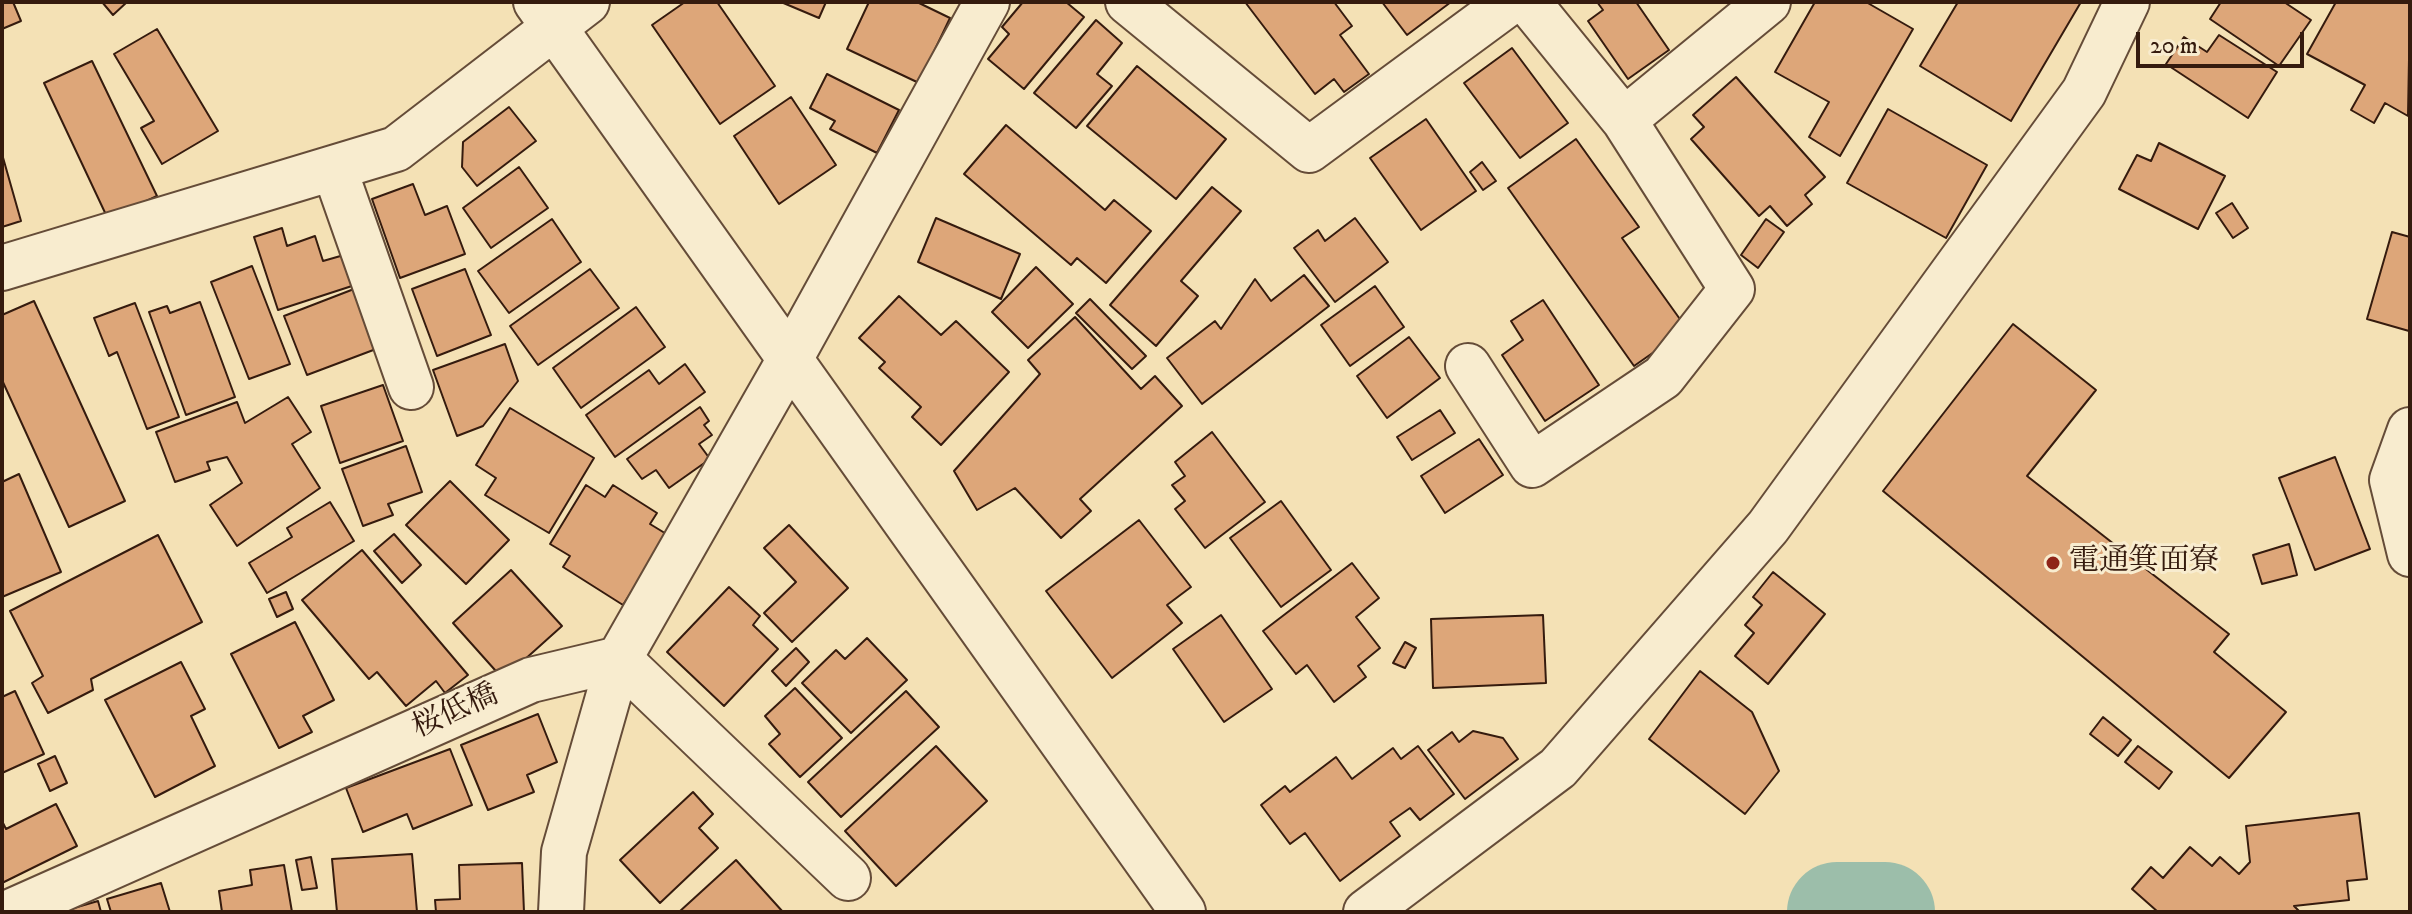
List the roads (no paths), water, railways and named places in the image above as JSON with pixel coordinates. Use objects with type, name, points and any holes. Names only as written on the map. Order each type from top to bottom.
[{"type":"street","points":[[561,912],[564,852],[619,659],[790,359],[987,2]]},
{"type":"street","points":[[1128,2],[1309,150],[1510,2]]},
{"type":"street","points":[[1468,366],[1532,465],[1663,377],[1732,289],[1624,120],[1528,2]]},
{"type":"street","points":[[1624,120],[1768,2]]},
{"type":"street","points":[[1366,912],[1558,768],[1768,527],[2084,92],[2127,2]]},
{"type":"street","points":[[2,268],[396,149],[559,11],[790,359],[1183,912]]},
{"type":"street","points":[[334,168],[411,387]]},
{"type":"street","points":[[2410,430],[2392,480],[2404,507],[2410,554]]},
{"type":"street","points":[[619,659],[848,878]]},
{"type":"street","name":"桜低橋","points":[[15,911],[531,680],[619,659]]},
{"type":"waterway","points":[[1837,912],[1885,912]]},
{"type":"place","name":"電通箕面寮","points":[[2053,563]]}]
